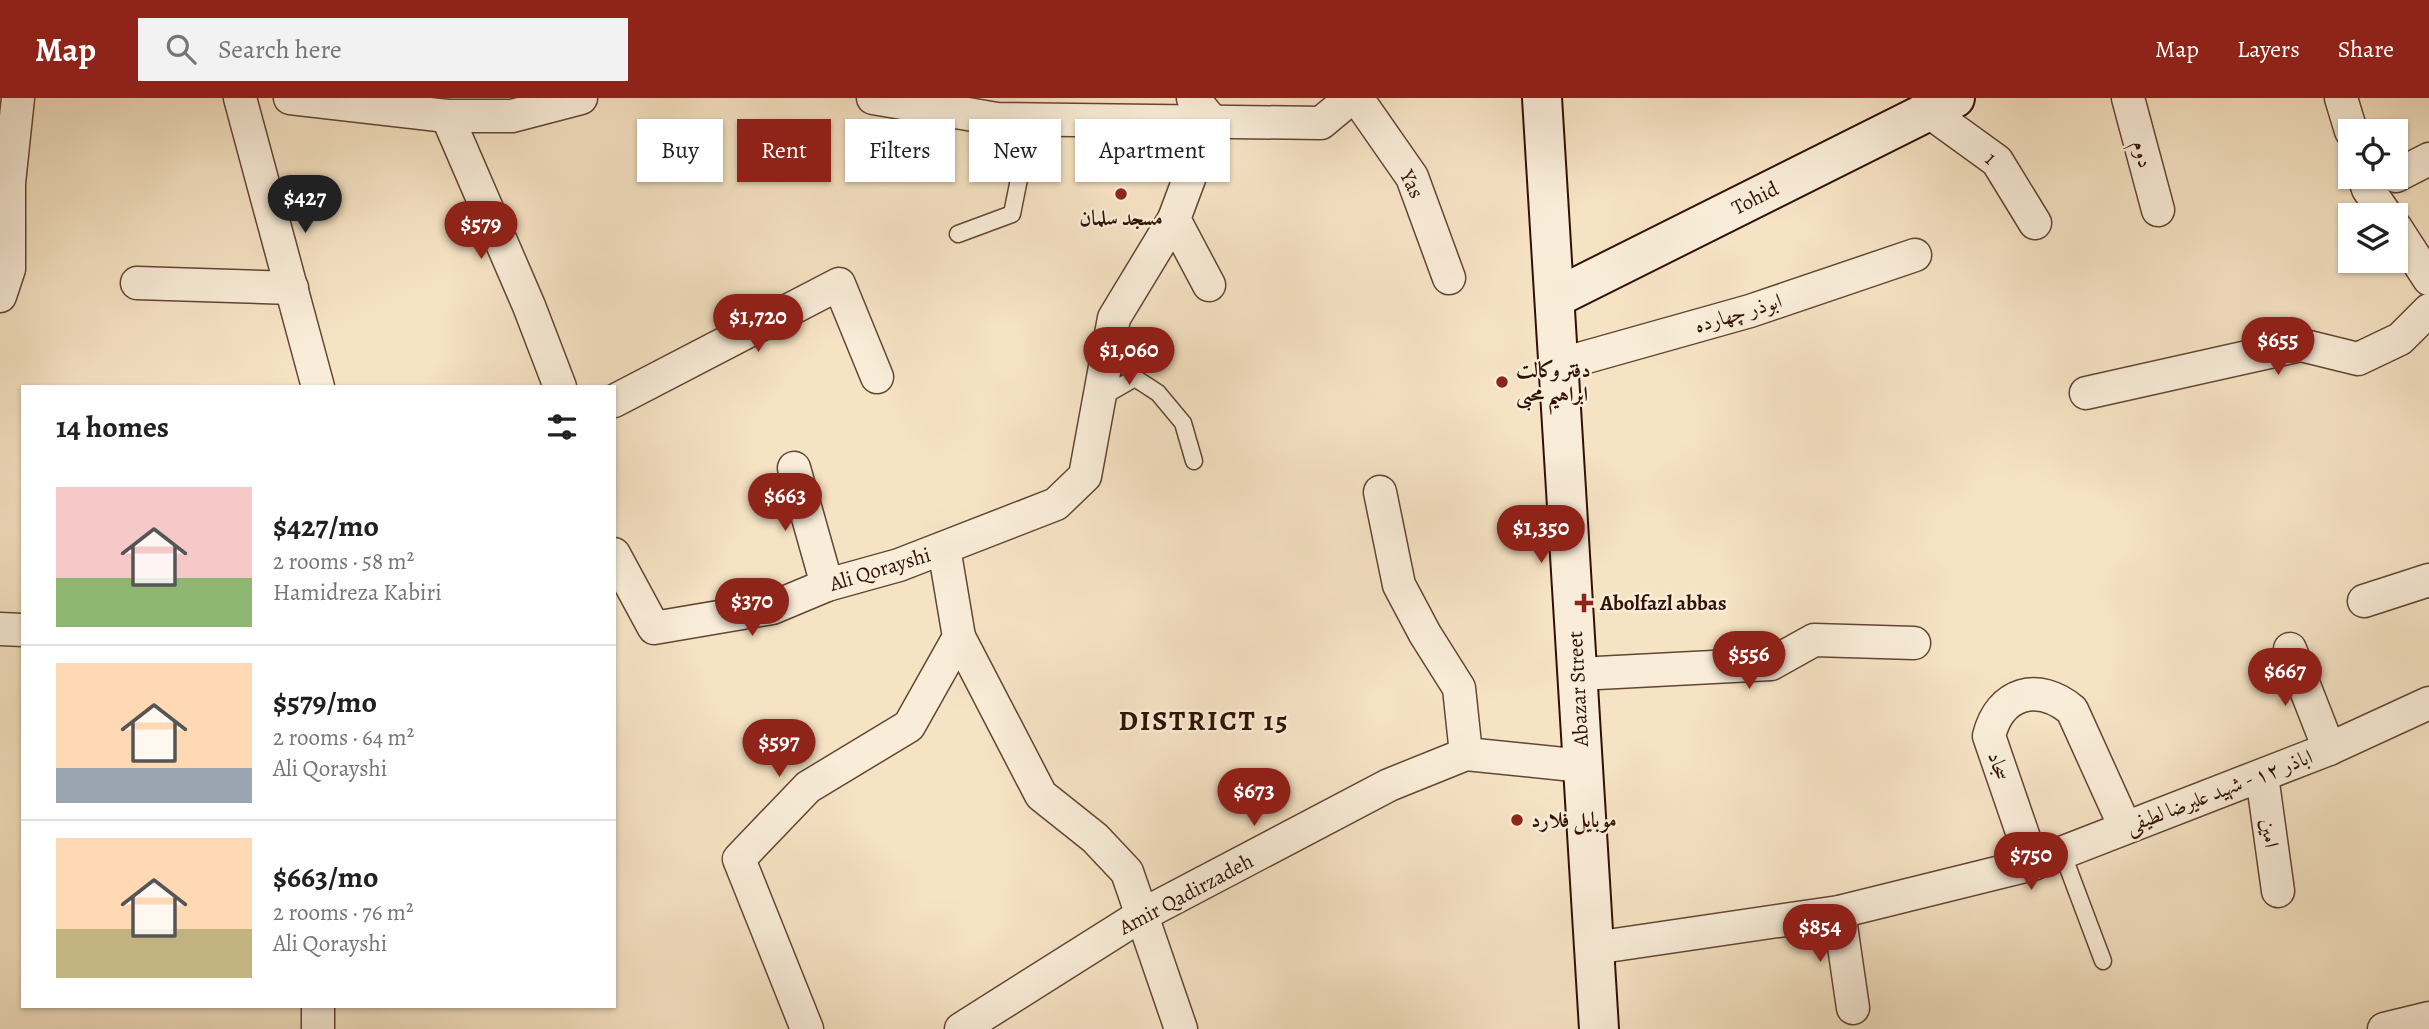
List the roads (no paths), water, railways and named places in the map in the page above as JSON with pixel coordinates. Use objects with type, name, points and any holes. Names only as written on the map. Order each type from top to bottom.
[{"type":"main road","name":"Abazar Street","points":[[1542,98],[1599,1029]]},
{"type":"main road","name":"Tohid","points":[[1555,298],[1942,105]]},
{"type":"street","points":[[3,279],[18,98]]},
{"type":"street","points":[[240,98],[317,385]]},
{"type":"street","points":[[290,98],[447,116],[580,98]]},
{"type":"street","points":[[873,98],[999,108],[1031,119],[1202,109],[1321,123],[1351,98]]},
{"type":"street","name":"Yas","points":[[1357,98],[1412,177],[1449,278]]},
{"type":"street","name":"دوم","points":[[2128,98],[2158,210]]},
{"type":"street","points":[[2341,98],[2347,119]]},
{"type":"street","name":"1","points":[[1942,105],[1997,160],[2035,223]]},
{"type":"street","name":"Ali Qorayshi","points":[[616,558],[654,628],[772,608],[827,585],[899,565],[1056,504],[1085,476],[1114,318],[1174,219],[1202,109]]},
{"type":"street","points":[[447,116],[529,306],[559,385]]},
{"type":"street","points":[[2408,168],[2429,159]]},
{"type":"street","points":[[1174,219],[1209,285]]},
{"type":"street","points":[[2408,247],[2429,279]]},
{"type":"street","name":"ابوذر چهارده","points":[[1559,365],[1750,311],[1915,255]]},
{"type":"street","points":[[137,283],[292,288]]},
{"type":"street","points":[[616,400],[839,284],[877,377]]},
{"type":"street","points":[[2086,393],[2301,345],[2358,359],[2400,339],[2429,310]]},
{"type":"street","points":[[794,468],[827,585]]},
{"type":"street","points":[[1380,492],[1399,585],[1425,634],[1459,688],[1466,754]]},
{"type":"street","points":[[944,548],[959,637],[1041,795],[1095,838],[1127,872],[1181,1029]]},
{"type":"street","points":[[2364,601],[2429,580]]},
{"type":"street","points":[[0,629],[21,631]]},
{"type":"street","points":[[807,1029],[739,859],[808,787],[909,726],[959,637]]},
{"type":"street","points":[[1578,674],[1771,664],[1814,640],[1913,643]]},
{"type":"street","points":[[2290,649],[2329,749]]},
{"type":"street","name":"سجاد","points":[[2033,864],[1989,736],[1993,720],[2002,707],[2015,698],[2046,694],[2060,700],[2072,710],[2124,827]]},
{"type":"street","name":"اباذر ۱۲ - شهید علیرضا لطیفی","points":[[1594,948],[1839,912],[2033,864],[2329,749],[2429,703]]},
{"type":"street","name":"Amir Qadirzadeh","points":[[961,1029],[1140,916],[1389,785],[1466,754],[1583,766]]},
{"type":"street","name":"امین","points":[[2262,776],[2278,891]]},
{"type":"street","points":[[1839,912],[1853,1008]]},
{"type":"street","points":[[318,1008],[318,1029]]},
{"type":"street","points":[[2384,1029],[2429,1018]]},
{"type":"lane","points":[[958,234],[1012,214],[1018,182]]},
{"type":"lane","points":[[1100,398],[1135,378],[1158,393],[1183,423],[1194,461]]},
{"type":"lane","points":[[2062,852],[2103,961]]},
{"type":"place","name":"مسجد سلمان","points":[[1121,194]]},
{"type":"place","name":"دفتر وکالت ابراهیم محبی","points":[[1502,382]]},
{"type":"place","name":"Abolfazl abbas","points":[[1584,603]]},
{"type":"place","name":"موبایل فلارد","points":[[1517,820]]},
{"type":"district","name":"DISTRICT 15","points":[[1204,720]]}]
